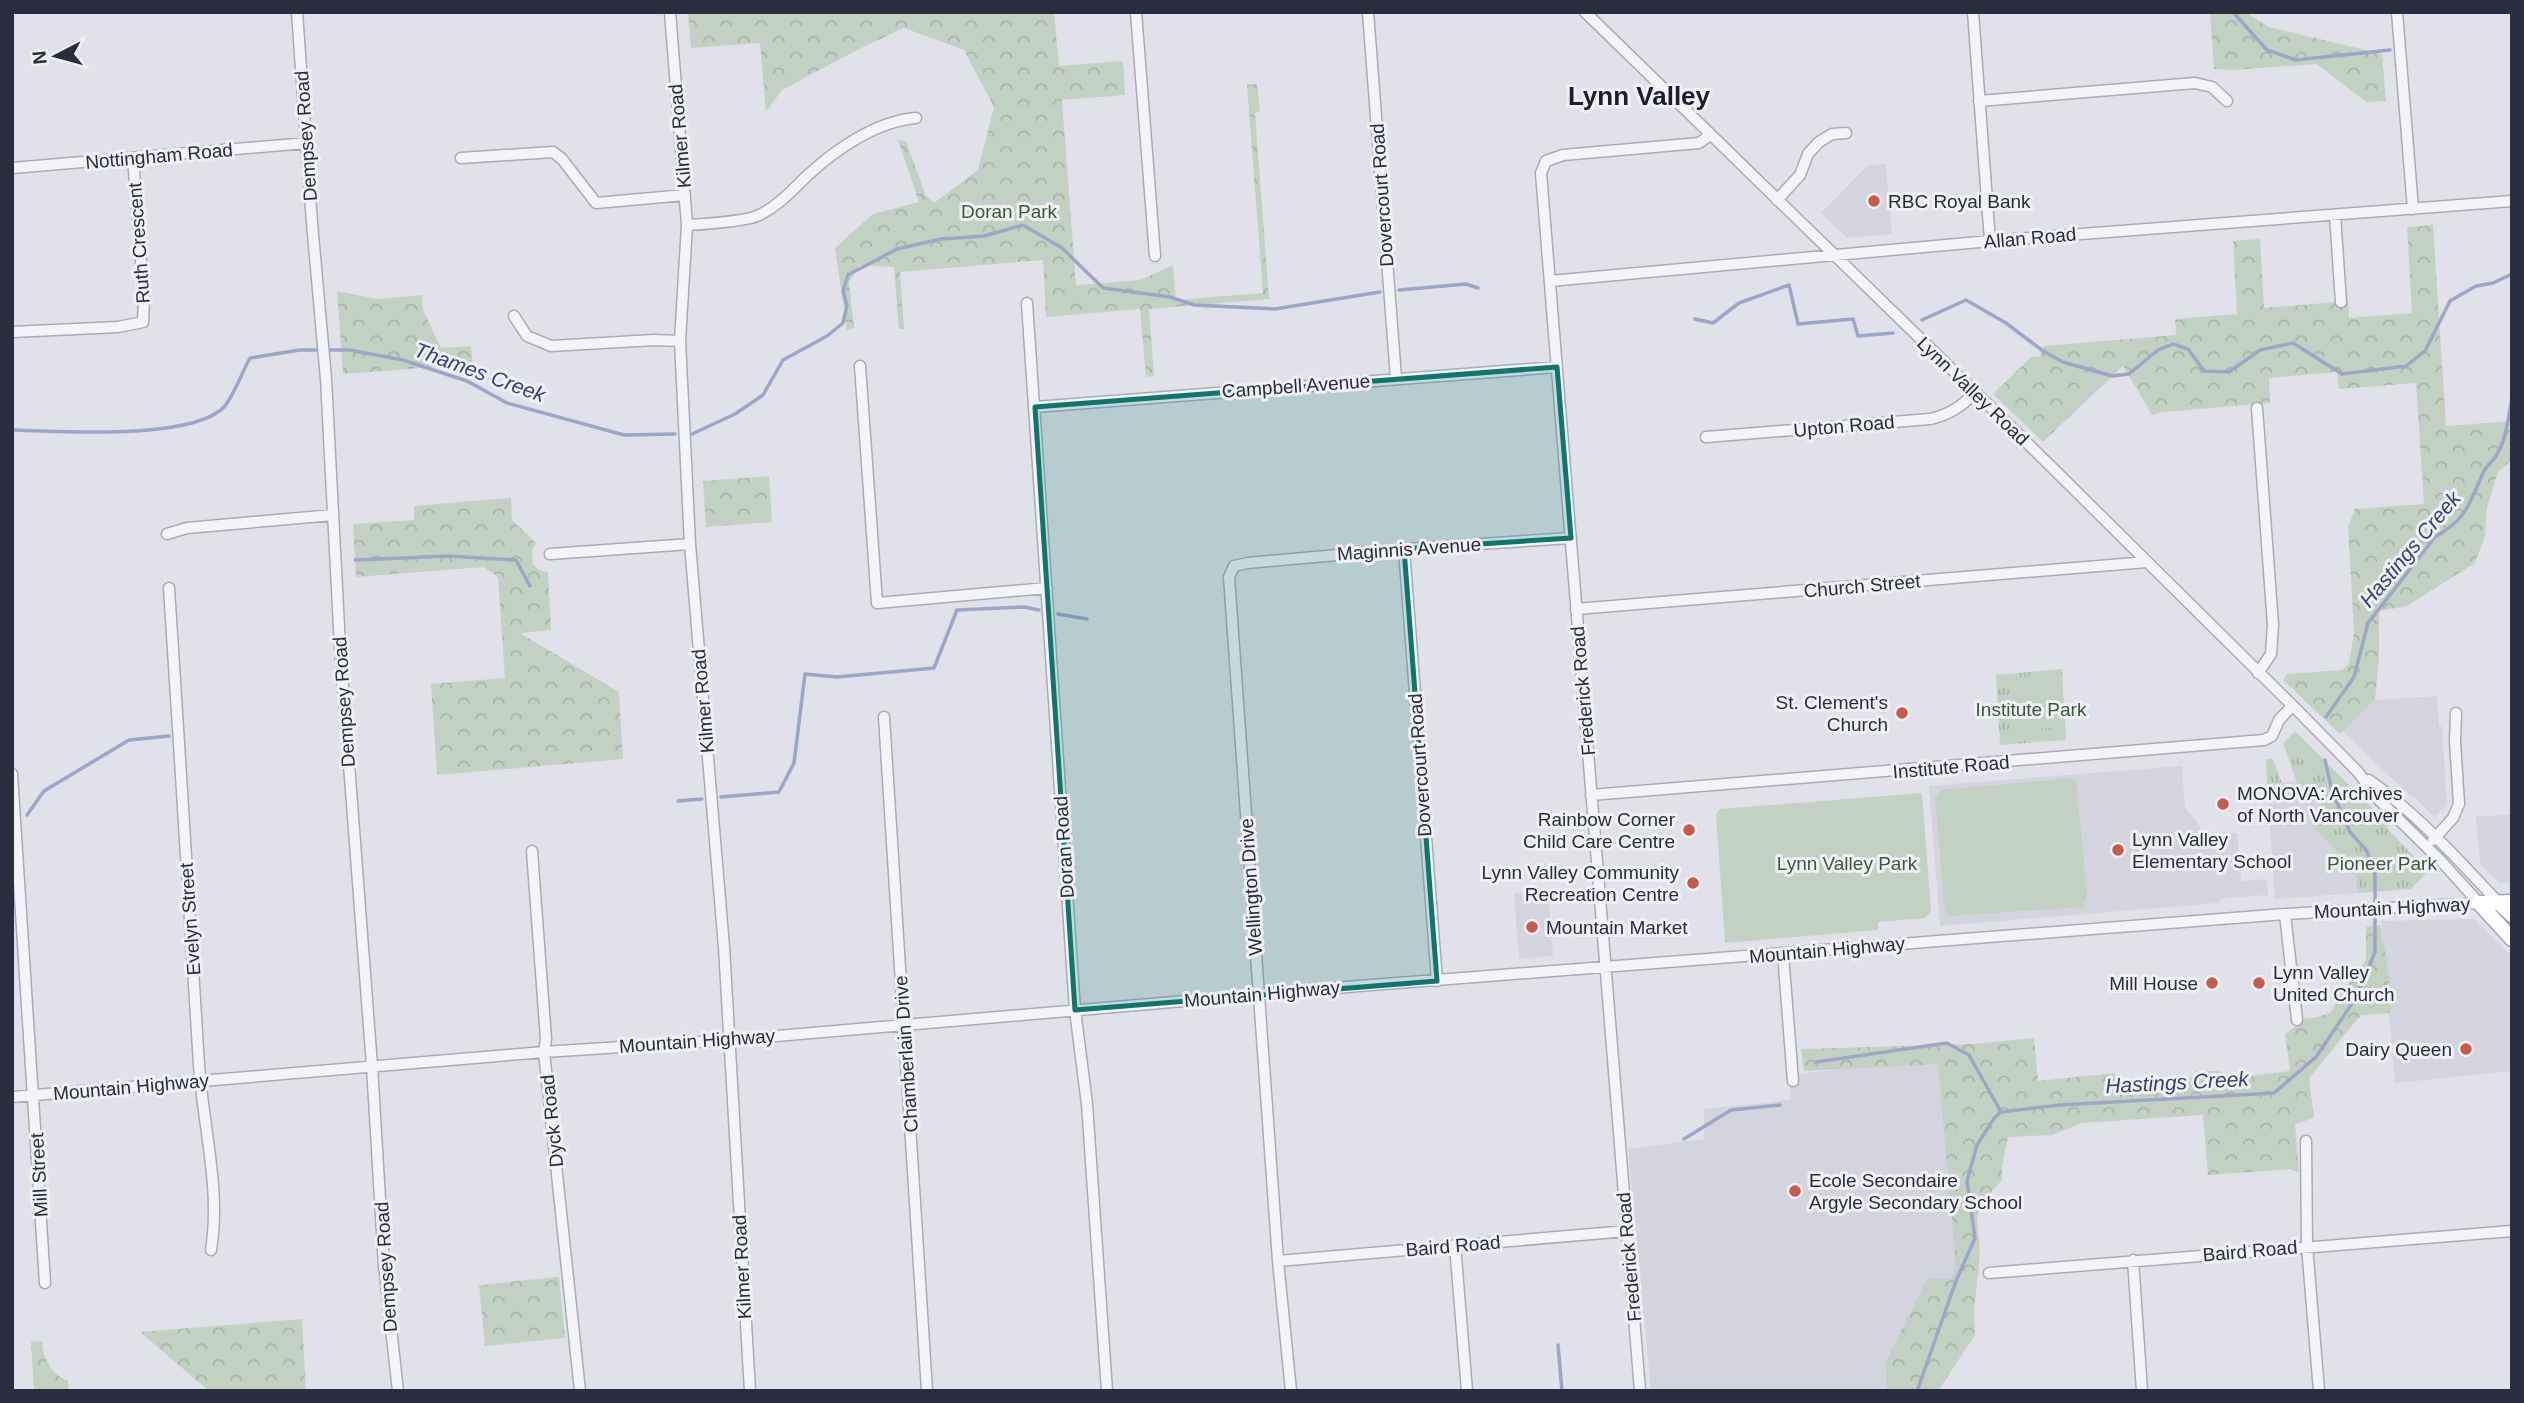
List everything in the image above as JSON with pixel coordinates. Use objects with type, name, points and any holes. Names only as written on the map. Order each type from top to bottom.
[{"type":"main road","name":"Mountain Highway","points":[[2479,904],[2505,902]]},
{"type":"main road","name":"Lynn Valley Road","points":[[2505,902],[2512,915]]},
{"type":"main road","name":"Lynn Valley Road","points":[[2479,904],[2512,939]]},
{"type":"street","name":"Dempsey Road","points":[[297,12],[326,379],[344,701],[372,1066],[384,1265],[398,1391]]},
{"type":"street","name":"Kilmer Road","points":[[670,12],[687,225],[680,341],[690,544],[730,1040],[750,1391]]},
{"type":"street","points":[[1136,12],[1155,256]]},
{"type":"street","name":"Dovercourt Road","points":[[1368,12],[1396,378]]},
{"type":"street","name":"Lynn Valley Road","points":[[1585,12],[2009,425],[2292,706],[2358,772],[2380,801],[2479,904]]},
{"type":"street","points":[[1973,12],[1990,241]]},
{"type":"street","points":[[2397,12],[2413,209]]},
{"type":"street","points":[[1979,101],[2195,83],[2213,87],[2227,101]]},
{"type":"street","points":[[687,225],[756,216],[783,200],[809,174],[842,148],[896,120],[916,118]]},
{"type":"street","points":[[1777,200],[1800,175],[1808,154],[1819,142],[1832,134],[1846,133]]},
{"type":"street","name":"Frederick Road","points":[[1640,1391],[1541,173],[1546,162],[1563,155],[1699,143],[1710,135]]},
{"type":"street","name":"Nottingham Road","points":[[12,168],[307,144]]},
{"type":"street","points":[[461,158],[553,152],[562,159],[596,203],[685,195]]},
{"type":"street","name":"Ruth Crescent","points":[[12,332],[118,327],[142,322],[145,312],[133,158]]},
{"type":"street","name":"Allan Road","points":[[1550,281],[1990,241],[2512,201]]},
{"type":"street","points":[[2334,215],[2341,302]]},
{"type":"street","name":"Doran Road","points":[[1027,303],[1075,1010],[1087,1104],[1107,1391]]},
{"type":"street","points":[[514,316],[527,336],[561,348],[654,340],[680,341]]},
{"type":"street","points":[[860,366],[877,603],[1047,588]]},
{"type":"street","name":"Campbell Avenue","points":[[1035,407],[1557,367]]},
{"type":"street","name":"Upton Road","points":[[1706,437],[1930,419],[1944,416],[1974,393]]},
{"type":"street","points":[[2257,408],[2273,625],[2271,654],[2258,673]]},
{"type":"street","points":[[167,534],[187,528],[333,515]]},
{"type":"street","name":"Maginnis Avenue","points":[[1248,563],[1570,538]]},
{"type":"street","points":[[550,554],[690,544]]},
{"type":"street","name":"Dovercourt Road","points":[[1404,549],[1437,981]]},
{"type":"street","name":"Church Street","points":[[1576,609],[2147,562]]},
{"type":"street","name":"Wellington Drive","points":[[1248,563],[1234,566],[1228,588],[1278,1261],[1291,1391]]},
{"type":"street","name":"Evelyn Street","points":[[169,587],[201,1082],[213,1192],[214,1232],[211,1250]]},
{"type":"street","name":"Institute Road","points":[[1591,795],[2264,740],[2272,736],[2279,720],[2292,706]]},
{"type":"street","points":[[2427,847],[2454,818],[2459,804],[2456,713]]},
{"type":"street","name":"Chamberlain Drive","points":[[884,717],[927,1391]]},
{"type":"street","name":"Lynn Valley Road","points":[[2358,772],[2391,795],[2505,902]]},
{"type":"street","name":"Mill Street","points":[[12,774],[45,1283]]},
{"type":"street","name":"Dyck Road","points":[[532,851],[546,1039],[544,1052],[580,1391]]},
{"type":"street","name":"Mountain Highway","points":[[12,1097],[544,1052],[730,1040],[1258,994],[2285,914],[2479,904]]},
{"type":"street","points":[[2285,914],[2297,1020]]},
{"type":"street","points":[[1783,954],[1794,1081]]},
{"type":"street","points":[[2306,1141],[2307,1246],[2319,1391]]},
{"type":"street","name":"Baird Road","points":[[1278,1261],[1627,1231]]},
{"type":"street","name":"Baird Road","points":[[1989,1273],[2512,1231]]},
{"type":"street","points":[[1455,1245],[1467,1391]]},
{"type":"street","points":[[2133,1261],[2142,1391]]},
{"type":"highlighted area","points":[[1557,367],[1571,538],[1404,549],[1437,981],[1075,1010],[1035,407]]},
{"type":"shaded area","points":[[1886,164],[1892,234],[1847,238],[1821,213],[1867,166]]},
{"type":"shaded area","points":[[2437,696],[2439,725],[2442,727],[2447,805],[2434,817],[2343,731],[2375,700]]},
{"type":"shaded area","points":[[2182,766],[2185,807],[2200,826],[2200,833],[2237,833],[2242,886],[2242,881],[2267,879],[2268,895],[2223,898],[2218,903],[1940,926],[1929,786]]},
{"type":"shaded area","points":[[2294,781],[2323,793],[2315,829],[2355,871],[2358,893],[2275,899],[2267,784]]},
{"type":"shaded area","points":[[2512,814],[2512,882],[2499,883],[2480,864],[2476,817]]},
{"type":"shaded area","points":[[1548,890],[1553,956],[1519,959],[1514,893]]},
{"type":"shaded area","points":[[2474,919],[2512,956],[2512,1071],[2395,1083],[2381,921]]},
{"type":"shaded area","name":"Ecole Secondaire Argyle Secondary School","points":[[1948,1057],[1957,1274],[1909,1391],[1651,1391],[1628,1149],[1704,1139],[1704,1109],[1791,1100],[1789,1075]]},
{"type":"green space","name":"Doran Park","points":[[1054,12],[1059,66],[1123,61],[1125,95],[1062,100],[1076,285],[1140,280],[1173,265],[1176,300],[1263,293],[1247,85],[1257,84],[1260,112],[1255,113],[1269,299],[1149,309],[1154,376],[1146,377],[1140,309],[1046,317],[1043,260],[900,272],[904,329],[899,329],[894,267],[860,265],[849,282],[854,328],[847,330],[835,248],[873,214],[919,202],[898,140],[906,141],[926,196],[934,203],[978,170],[994,107],[964,50],[904,28],[782,90],[766,112],[760,43],[691,48],[688,13]]},
{"type":"green space","points":[[2210,12],[2245,12],[2269,27],[2382,54],[2386,101],[2366,102],[2317,64],[2214,69]]},
{"type":"green space","points":[[2433,225],[2446,426],[2512,421],[2512,460],[2498,472],[2487,508],[2485,536],[2475,563],[2407,606],[2379,611],[2375,700],[2340,734],[2283,680],[2287,674],[2342,670],[2349,664],[2354,632],[2348,527],[2355,509],[2424,504],[2416,383],[2339,389],[2337,372],[2269,378],[2270,403],[2152,415],[2123,366],[2043,442],[1993,394],[2031,357],[2040,356],[2044,346],[2176,335],[2175,319],[2237,314],[2233,241],[2260,239],[2264,308],[2348,301],[2349,318],[2412,313],[2407,227]]},
{"type":"green space","points":[[337,291],[377,299],[422,295],[423,310],[441,348],[471,346],[473,364],[343,374]]},
{"type":"green space","points":[[769,476],[772,522],[706,527],[703,481]]},
{"type":"green space","points":[[511,498],[512,520],[536,543],[532,551],[533,564],[539,570],[548,572],[551,630],[520,633],[619,692],[623,759],[437,775],[431,684],[505,678],[498,577],[484,567],[356,577],[353,524],[414,520],[414,506]]},
{"type":"green space","name":"Institute Park","points":[[2062,669],[2066,740],[2000,745],[1996,675]]},
{"type":"green space","points":[[2060,681],[2061,700],[2020,704],[2019,685]]},
{"type":"green space","points":[[2062,708],[2063,727],[2022,730],[2021,711]]},
{"type":"green space","name":"Pioneer Park","points":[[2295,731],[2389,825],[2387,828],[2428,871],[2411,889],[2358,893],[2355,871],[2315,829],[2323,793],[2297,783],[2283,743]]},
{"type":"green space","points":[[2266,759],[2273,759],[2282,783],[2267,784]]},
{"type":"green space","points":[[2071,778],[2076,782],[2087,894],[2082,907],[1949,916],[1945,913],[1935,798],[1941,790]]},
{"type":"green space","name":"Lynn Valley Park","points":[[1922,793],[1931,910],[1926,918],[1878,922],[1878,930],[1725,943],[1716,814],[1720,809]]},
{"type":"green space","points":[[2380,925],[2389,975],[2391,1013],[2361,1015],[2309,1078],[2314,1118],[2295,1124],[2299,1173],[2290,1169],[2208,1175],[2203,1115],[2082,1123],[2052,1135],[2008,1137],[2002,1180],[1985,1199],[1977,1216],[1980,1254],[1974,1312],[1975,1335],[1938,1391],[1887,1391],[1886,1361],[1927,1278],[1951,1279],[1956,1266],[1938,1064],[1804,1071],[1801,1049],[1972,1044],[2034,1038],[2038,1081],[2115,1073],[2116,1084],[2196,1077],[2196,1071],[2217,1071],[2237,1077],[2290,1071],[2285,1034],[2306,1018],[2315,1018],[2331,1012],[2366,960],[2366,927]]},
{"type":"green space","points":[[559,1277],[565,1338],[485,1346],[479,1285]]},
{"type":"green space","points":[[302,1319],[306,1391],[209,1391],[140,1332]]},
{"type":"green space","points":[[42,1341],[49,1365],[68,1381],[69,1391],[34,1391],[31,1342]]},
{"type":"waterway","points":[[2233,12],[2267,50],[2296,60],[2390,50]]},
{"type":"waterway","name":"Thames Creek","points":[[692,434],[735,414],[763,395],[783,360],[827,336],[843,323],[847,306],[843,291],[848,275],[897,249],[941,239],[984,236],[1023,225],[1062,248],[1103,288],[1170,297],[1194,305],[1275,309],[1380,292]]},
{"type":"waterway","name":"Thames Creek","points":[[1922,320],[1966,300],[2006,323],[2043,351],[2063,362],[2112,376],[2129,374],[2158,350],[2173,344],[2188,349],[2204,371],[2229,372],[2260,350],[2293,343],[2342,374],[2406,366],[2425,351],[2450,301],[2476,286],[2493,283],[2512,274]]},
{"type":"waterway","name":"Thames Creek","points":[[1399,290],[1466,284],[1478,288]]},
{"type":"waterway","name":"Thames Creek","points":[[1695,319],[1713,323],[1739,303],[1789,285],[1798,324],[1853,319],[1858,336],[1893,333]]},
{"type":"waterway","name":"Thames Creek","points":[[12,430],[124,432],[185,425],[209,417],[225,406],[250,358],[300,350],[349,350],[403,360],[467,381],[507,403],[624,435],[675,434]]},
{"type":"waterway","name":"Hastings Creek","points":[[2326,717],[2354,677],[2368,623],[2435,537],[2454,524],[2466,510],[2484,471],[2503,442],[2512,398]]},
{"type":"waterway","points":[[355,560],[448,556],[516,560],[530,586]]},
{"type":"waterway","points":[[721,797],[779,792],[794,763],[805,674],[837,677],[934,668],[957,610],[1024,607],[1039,610]]},
{"type":"waterway","points":[[1058,614],[1087,619]]},
{"type":"waterway","points":[[27,815],[44,791],[129,740],[169,736]]},
{"type":"waterway","name":"Hastings Creek","points":[[1917,1391],[1956,1281],[1975,1238],[1967,1181],[1977,1145],[1995,1117],[2001,1112],[2060,1105],[2274,1093],[2316,1057],[2355,999],[2375,952],[2375,876],[2367,851],[2350,832],[2332,791],[2325,760]]},
{"type":"waterway","points":[[678,801],[702,799]]},
{"type":"waterway","points":[[1816,1062],[1947,1043],[1969,1055],[2001,1112]]},
{"type":"waterway","points":[[1684,1139],[1731,1110],[1780,1105]]},
{"type":"waterway","points":[[1558,1345],[1562,1391]]},
{"type":"place","name":"RBC Royal Bank","points":[[1874,201]]},
{"type":"place","name":"St. Clement's Church","points":[[1902,713]]},
{"type":"place","name":"MONOVA: Archives of North Vancouver","points":[[2223,804]]},
{"type":"place","name":"Rainbow Corner Child Care Centre","points":[[1689,830]]},
{"type":"place","name":"Lynn Valley Elementary School","points":[[2118,850]]},
{"type":"place","name":"Lynn Valley Community Recreation Centre","points":[[1693,883]]},
{"type":"place","name":"Mountain Market","points":[[1532,927]]},
{"type":"place","name":"Mill House","points":[[2212,983]]},
{"type":"place","name":"Lynn Valley United Church","points":[[2259,983]]},
{"type":"place","name":"Dairy Queen","points":[[2466,1049]]},
{"type":"place","name":"Ecole Secondaire Argyle Secondary School","points":[[1795,1191]]},
{"type":"district","name":"Lynn Valley","points":[[1639,96]]}]
